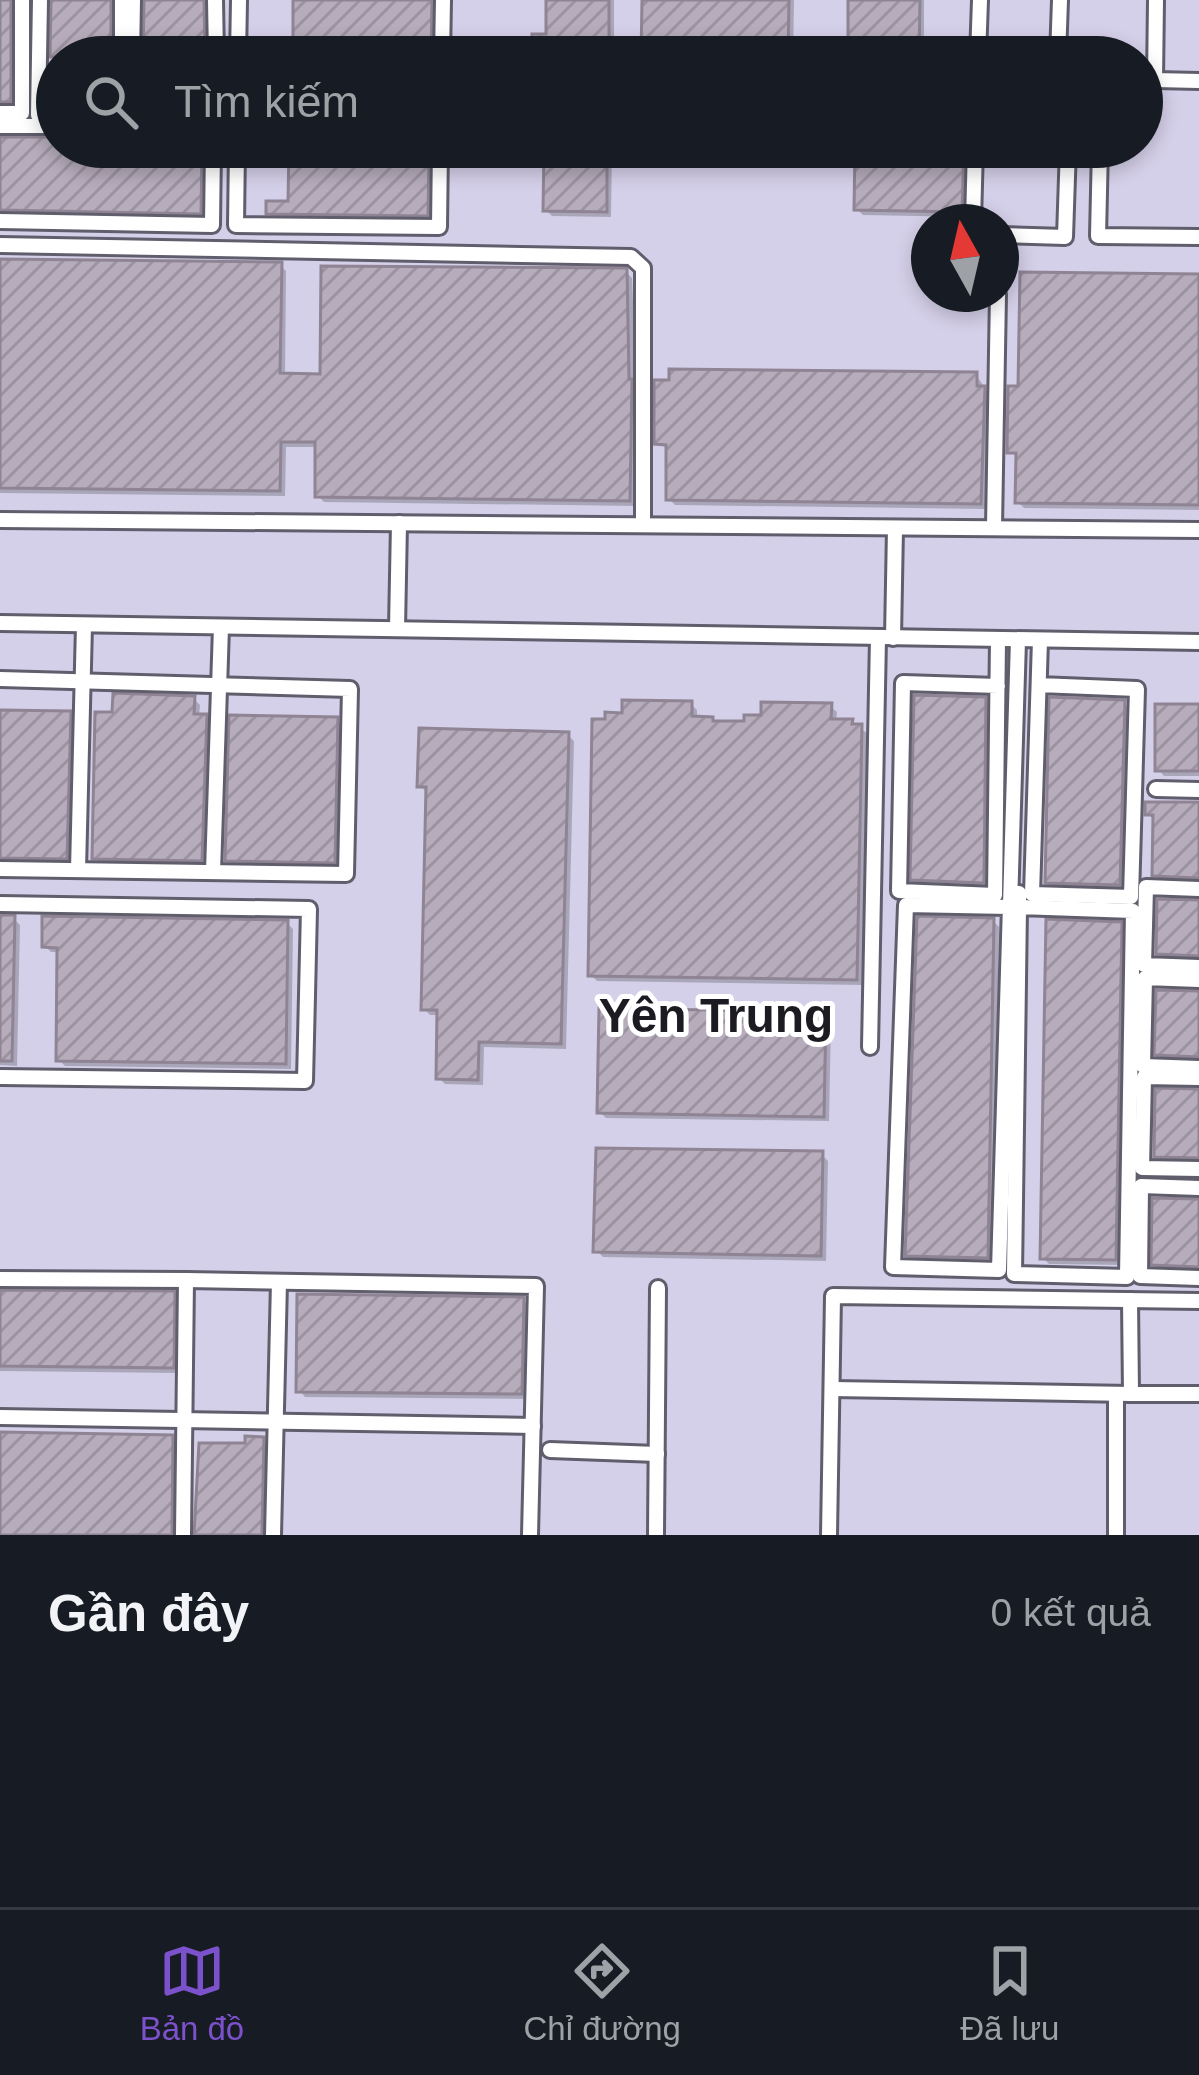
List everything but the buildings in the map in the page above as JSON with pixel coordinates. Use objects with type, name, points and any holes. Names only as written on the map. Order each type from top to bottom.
[{"type":"street","points":[[0,113],[22,113],[22,0]]},
{"type":"street","points":[[39,36],[40,0]]},
{"type":"street","points":[[122,0],[122,36]]},
{"type":"street","points":[[132,36],[133,0]]},
{"type":"street","points":[[215,0],[216,36]]},
{"type":"street","points":[[238,0],[238,36]]},
{"type":"street","points":[[442,36],[443,0]]},
{"type":"street","points":[[979,36],[980,0]]},
{"type":"street","points":[[1059,36],[1060,0]]},
{"type":"street","points":[[1152,36],[1156,0]]},
{"type":"street","points":[[1163,80],[1199,81]]},
{"type":"street","points":[[0,126],[36,126]]},
{"type":"street","points":[[0,221],[212,225],[213,168]]},
{"type":"street","points":[[237,168],[236,225],[439,227],[440,168]]},
{"type":"street","points":[[973,204],[974,168]]},
{"type":"street","points":[[1019,236],[1065,237],[1067,168]]},
{"type":"street","points":[[1100,168],[1098,236],[1199,237]]},
{"type":"street","points":[[0,245],[631,257],[643,268],[643,523]]},
{"type":"street","points":[[994,527],[998,312]]},
{"type":"street","points":[[0,520],[1199,530]]},
{"type":"street","points":[[397,629],[399,523]]},
{"type":"street","points":[[870,1047],[885,638],[895,527]]},
{"type":"street","points":[[0,623],[1199,642]]},
{"type":"street","points":[[78,870],[84,625]]},
{"type":"street","points":[[213,872],[220,627]]},
{"type":"street","points":[[998,640],[998,686],[995,895],[899,891],[903,683],[998,686]]},
{"type":"street","points":[[1014,902],[999,1270],[892,1267],[906,905],[1014,902],[1133,911],[1127,1276],[1014,1274],[1014,902],[1018,640]]},
{"type":"street","points":[[1039,686],[1137,689],[1131,897],[1032,894],[1040,640]]},
{"type":"street","points":[[0,679],[350,689],[346,874],[0,869]]},
{"type":"street","points":[[1156,789],[1199,790]]},
{"type":"street","points":[[1199,889],[1146,887],[1144,965],[1199,967]]},
{"type":"street","points":[[0,904],[309,909],[305,1081],[0,1077]]},
{"type":"street","points":[[1199,980],[1144,978],[1143,1066],[1199,1068]]},
{"type":"street","points":[[1199,1078],[1144,1077],[1142,1168],[1199,1169]]},
{"type":"street","points":[[1199,1188],[1141,1186],[1140,1276],[1199,1278]]},
{"type":"street","points":[[0,1280],[536,1286],[530,1535]]},
{"type":"street","points":[[183,1535],[186,1280]]},
{"type":"street","points":[[273,1535],[279,1282]]},
{"type":"street","points":[[656,1535],[658,1288]]},
{"type":"street","points":[[829,1535],[833,1296],[1199,1301]]},
{"type":"street","points":[[1116,1535],[1130,1300]]},
{"type":"street","points":[[832,1389],[1199,1394]]},
{"type":"street","points":[[0,1417],[533,1426]]},
{"type":"street","points":[[550,1450],[657,1454]]},
{"type":"shaded area","points":[[0,0],[1199,0],[1199,1535],[0,1535]]},
{"type":"district","name":"Yên Trung","points":[[716,1015]]}]
